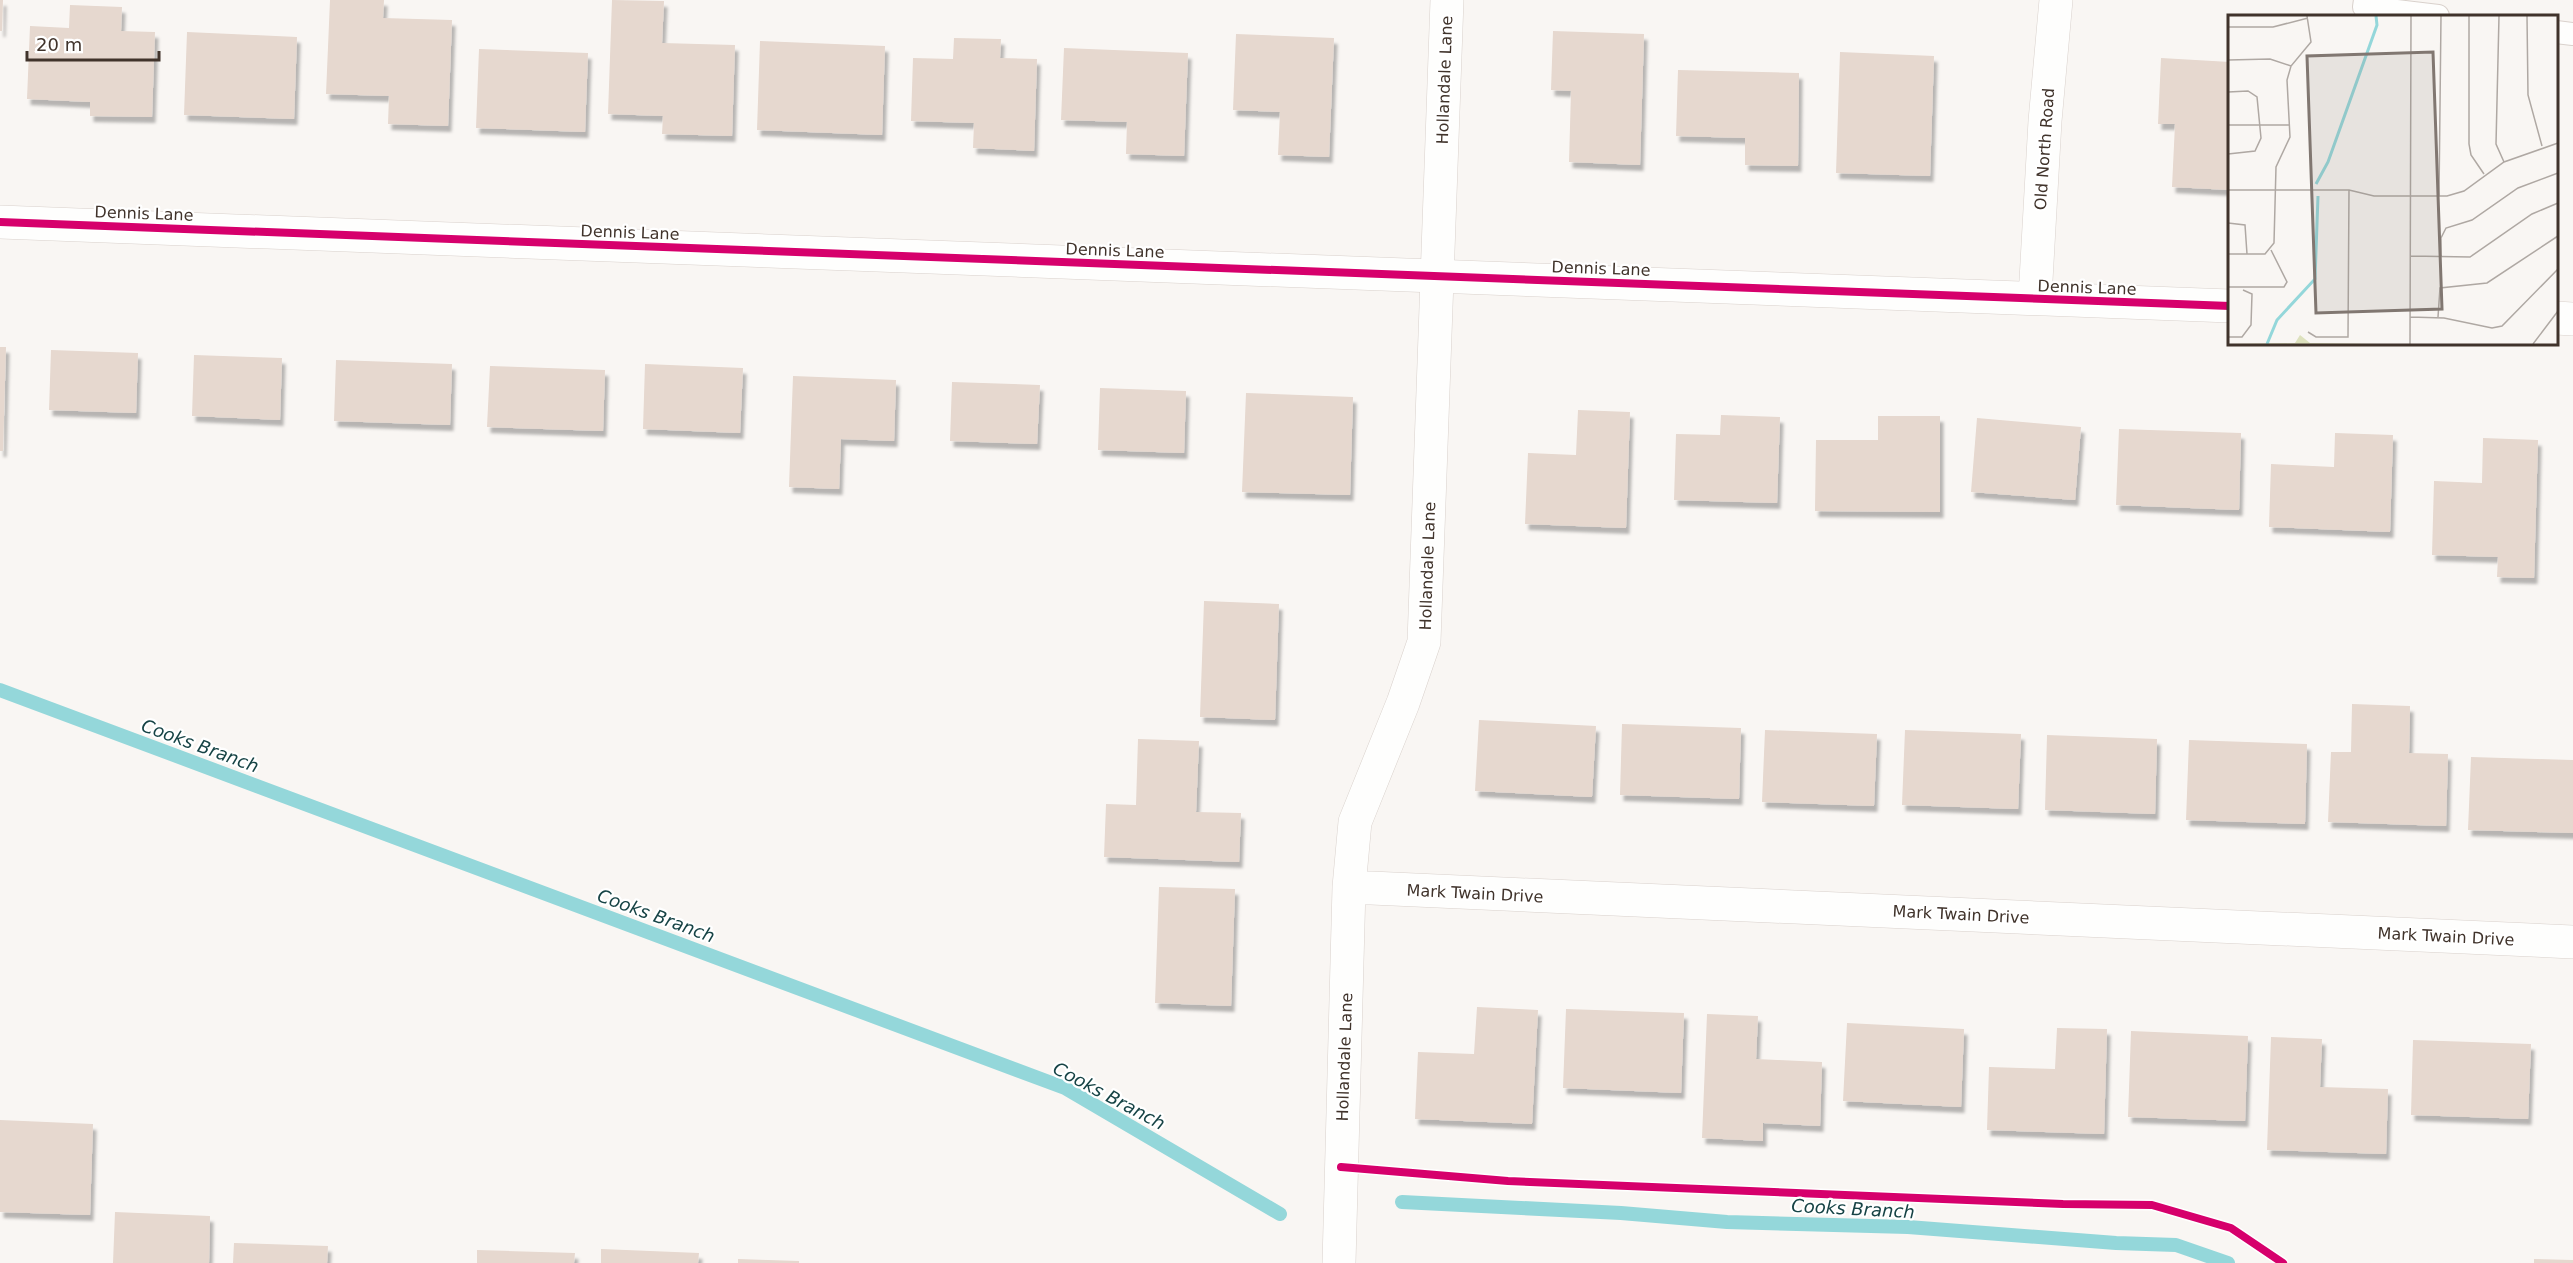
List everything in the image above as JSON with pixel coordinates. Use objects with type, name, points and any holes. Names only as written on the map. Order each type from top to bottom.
[{"type":"street","name":"Hollandale Lane","points":[[1339,1263],[1349,887],[1355,822],[1403,703],[1424,642],[1447,0]]},
{"type":"street","name":"Old North Road","points":[[2035,298],[2045,122],[2056,0]]},
{"type":"street","name":"Dennis Lane","points":[[0,222],[2228,306]]},
{"type":"street","points":[[2558,318],[2573,319]]},
{"type":"street","name":"Mark Twain Drive","points":[[1349,887],[2573,942]]},
{"type":"lane","points":[[2365,0],[2364,7],[2430,15]]},
{"type":"lane","points":[[2558,32],[2573,34]]},
{"type":"building","points":[[0,0],[3,0],[2,31],[0,31]]},
{"type":"building","points":[[330,0],[384,0],[383,18],[452,20],[448,126],[388,124],[389,96],[326,94]]},
{"type":"building","points":[[612,0],[664,1],[662,43],[735,45],[732,136],[662,134],[663,116],[608,114]]},
{"type":"building","points":[[70,5],[122,7],[121,31],[155,32],[152,117],[90,116],[90,102],[27,99],[30,26],[69,28]]},
{"type":"building","points":[[1553,31],[1644,34],[1640,165],[1569,162],[1571,91],[1551,90]]},
{"type":"building","points":[[187,32],[297,37],[294,119],[184,115]]},
{"type":"building","points":[[1236,34],[1334,38],[1329,157],[1278,155],[1280,112],[1233,110]]},
{"type":"building","points":[[954,38],[1001,39],[1000,58],[1037,59],[1034,151],[973,148],[974,123],[911,121],[913,58],[953,59]]},
{"type":"building","points":[[760,41],[885,46],[882,135],[757,130]]},
{"type":"building","points":[[1064,48],[1188,53],[1184,156],[1126,154],[1127,122],[1061,120]]},
{"type":"building","points":[[479,49],[588,53],[585,132],[476,128]]},
{"type":"building","points":[[1840,52],[1934,56],[1930,176],[1836,173]]},
{"type":"building","points":[[2161,58],[2228,62],[2228,190],[2172,187],[2175,124],[2158,124]]},
{"type":"building","points":[[1678,70],[1799,73],[1798,166],[1745,165],[1745,138],[1676,136]]},
{"type":"building","points":[[0,347],[6,347],[3,451],[0,451]]},
{"type":"building","points":[[51,350],[138,353],[136,413],[49,410]]},
{"type":"building","points":[[194,355],[282,358],[280,420],[192,416]]},
{"type":"building","points":[[336,360],[452,364],[450,425],[334,421]]},
{"type":"building","points":[[645,364],[743,368],[740,433],[643,429]]},
{"type":"building","points":[[490,366],[605,370],[603,431],[487,427]]},
{"type":"building","points":[[793,376],[896,380],[894,441],[841,439],[839,489],[789,487]]},
{"type":"building","points":[[952,382],[1040,385],[1037,444],[950,441]]},
{"type":"building","points":[[1100,388],[1186,391],[1184,453],[1098,450]]},
{"type":"building","points":[[1246,393],[1353,397],[1350,495],[1242,492]]},
{"type":"building","points":[[1578,410],[1630,412],[1626,528],[1525,524],[1528,453],[1576,455]]},
{"type":"building","points":[[1721,415],[1780,417],[1777,503],[1674,500],[1676,434],[1720,435]]},
{"type":"building","points":[[1878,416],[1940,416],[1940,512],[1815,511],[1816,440],[1878,440]]},
{"type":"building","points":[[1977,418],[2081,427],[2075,500],[1971,492]]},
{"type":"building","points":[[2119,429],[2241,433],[2239,510],[2116,505]]},
{"type":"building","points":[[2335,433],[2393,435],[2390,532],[2269,527],[2271,464],[2334,467]]},
{"type":"building","points":[[2483,438],[2538,440],[2534,578],[2497,577],[2498,557],[2432,555],[2434,481],[2482,483]]},
{"type":"building","points":[[1204,601],[1279,604],[1275,720],[1200,717]]},
{"type":"building","points":[[2352,704],[2410,706],[2409,753],[2448,754],[2446,826],[2328,822],[2331,752],[2351,752]]},
{"type":"building","points":[[1479,720],[1596,726],[1592,797],[1475,791]]},
{"type":"building","points":[[1622,724],[1741,728],[1739,799],[1620,795]]},
{"type":"building","points":[[1765,730],[1877,734],[1874,806],[1762,802]]},
{"type":"building","points":[[1905,730],[2021,734],[2018,809],[1902,805]]},
{"type":"building","points":[[2047,735],[2157,739],[2155,814],[2045,810]]},
{"type":"building","points":[[1138,739],[1199,741],[1196,812],[1241,813],[1239,862],[1104,857],[1106,804],[1136,805]]},
{"type":"building","points":[[2189,740],[2307,744],[2305,824],[2186,820]]},
{"type":"building","points":[[2471,757],[2573,760],[2573,833],[2468,830]]},
{"type":"building","points":[[1159,887],[1235,889],[1231,1006],[1155,1003]]},
{"type":"building","points":[[1477,1007],[1538,1010],[1532,1124],[1415,1119],[1418,1052],[1474,1054]]},
{"type":"building","points":[[1566,1009],[1684,1013],[1681,1093],[1563,1088]]},
{"type":"building","points":[[1707,1014],[1758,1016],[1756,1059],[1822,1062],[1820,1126],[1763,1123],[1763,1141],[1702,1138]]},
{"type":"building","points":[[1847,1023],[1964,1029],[1961,1107],[1843,1101]]},
{"type":"building","points":[[2057,1028],[2107,1029],[2104,1134],[1987,1130],[1989,1067],[2055,1069]]},
{"type":"building","points":[[2131,1031],[2248,1036],[2245,1121],[2128,1117]]},
{"type":"building","points":[[2271,1037],[2322,1039],[2320,1087],[2388,1089],[2386,1154],[2267,1150]]},
{"type":"building","points":[[2413,1040],[2531,1044],[2528,1119],[2411,1115]]},
{"type":"building","points":[[0,1120],[93,1124],[90,1215],[0,1212]]},
{"type":"building","points":[[115,1212],[210,1216],[209,1263],[113,1263]]},
{"type":"building","points":[[234,1243],[328,1246],[327,1263],[233,1263]]},
{"type":"building","points":[[601,1249],[699,1253],[698,1263],[601,1263]]},
{"type":"building","points":[[477,1250],[575,1253],[574,1263],[477,1263]]},
{"type":"building","points":[[738,1259],[799,1261],[799,1263],[738,1263]]},
{"type":"building","points":[[2534,1259],[2573,1260],[2573,1263],[2534,1263]]},
{"type":"waterway","name":"Cooks Branch","points":[[0,690],[1065,1088],[1280,1214]]},
{"type":"waterway","name":"Cooks Branch","points":[[1402,1202],[1621,1213],[1727,1222],[1908,1227],[2116,1243],[2176,1245],[2228,1263]]},
{"type":"cycle path","points":[[0,222],[2228,306]]},
{"type":"cycle path","points":[[1341,1167],[1508,1181],[2063,1204],[2152,1205],[2231,1228],[2283,1263]]}]
